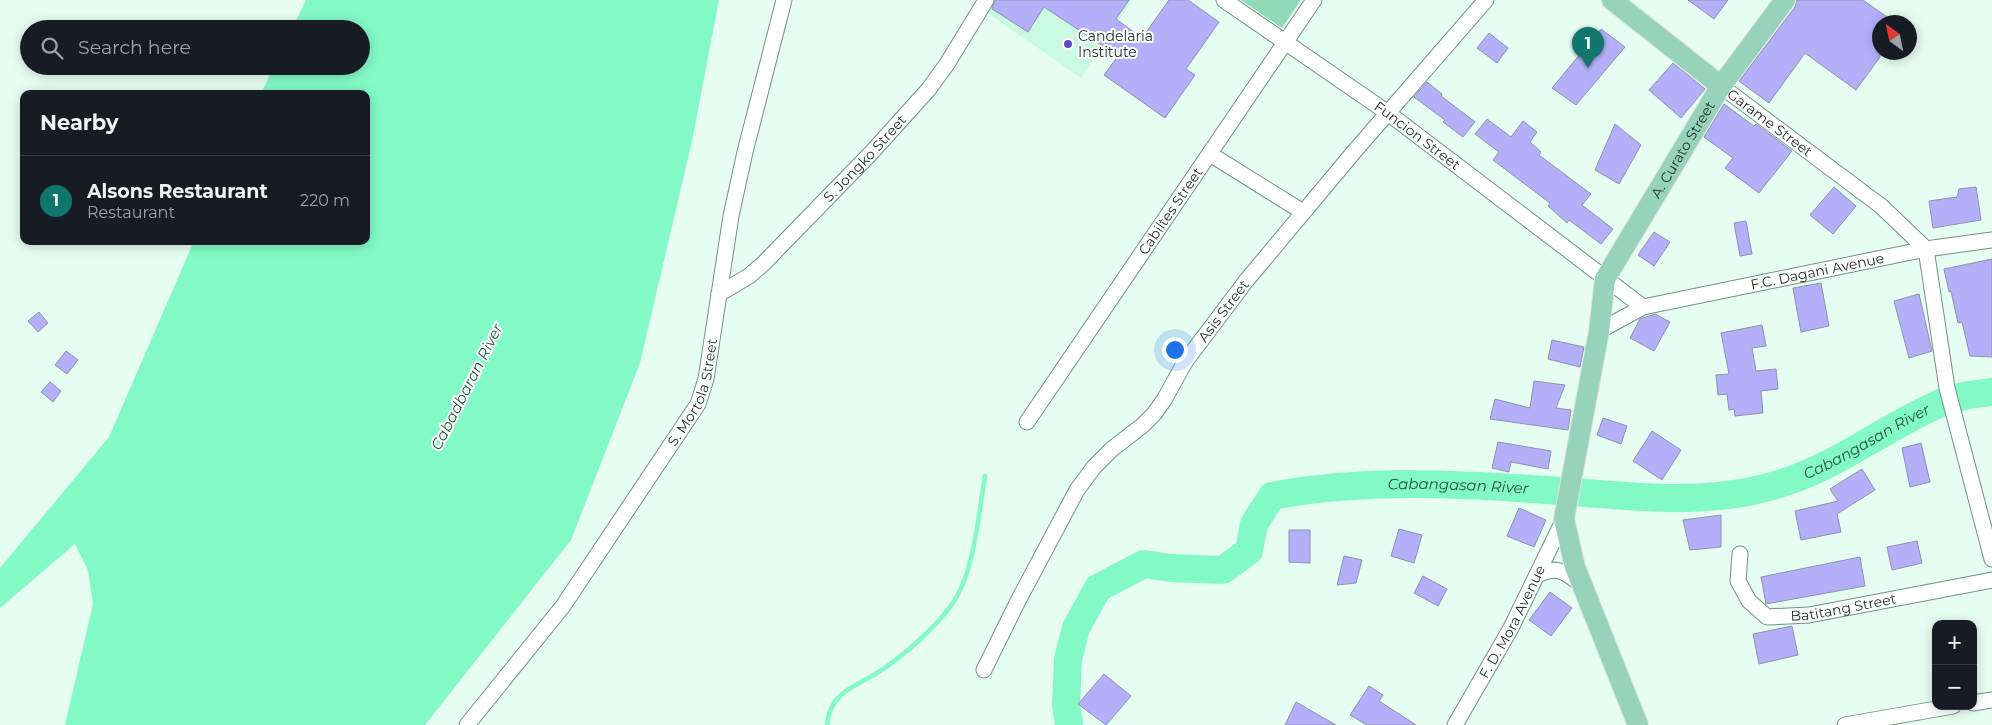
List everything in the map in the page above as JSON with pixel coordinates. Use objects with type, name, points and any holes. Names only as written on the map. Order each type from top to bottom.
[{"type":"main road","name":"Garame Street","points":[[1613,0],[1721,86]]},
{"type":"main road","name":"A. Curato Street","points":[[1605,279],[1721,86],[1785,0]]},
{"type":"main road","points":[[1605,279],[1599,331],[1567,503],[1576,567],[1638,725]]},
{"type":"street","name":"S. Mortola Street","points":[[467,725],[563,606],[698,404],[706,379],[731,216],[784,0]]},
{"type":"street","name":"S. Jongko Street","points":[[719,294],[749,276],[764,263],[866,159],[922,97],[948,64],[986,0]]},
{"type":"street","name":"Funcion Street","points":[[1224,0],[1388,113],[1643,306]]},
{"type":"street","name":"Cabiltes Street","points":[[1026,422],[1314,0]]},
{"type":"street","name":"Asis Street","points":[[984,670],[1077,490],[1094,467],[1154,414],[1185,362],[1246,281],[1486,0]]},
{"type":"street","name":"Garame Street","points":[[1721,86],[1881,206],[1926,250]]},
{"type":"street","points":[[1210,154],[1303,212]]},
{"type":"street","name":"F.C. Dagani Avenue","points":[[1599,331],[1643,306],[1926,250],[1992,240]]},
{"type":"street","points":[[1926,250],[1947,388],[1992,559]]},
{"type":"street","name":"F. D. Mora Avenue","points":[[1455,725],[1512,628],[1537,575],[1567,503]]},
{"type":"street","name":"Batitang Street","points":[[1740,554],[1738,581],[1749,601],[1767,617],[1808,616],[1992,580]]},
{"type":"street","points":[[1537,575],[1549,569],[1560,570],[1582,585]]},
{"type":"street","points":[[1977,702],[1992,700]]},
{"type":"street","points":[[1845,725],[1932,710]]},
{"type":"shaded area","name":"Candelaria Institute","points":[[992,0],[1132,0],[1081,78],[985,11]]},
{"type":"shaded area","points":[[1241,0],[1301,0],[1282,28]]},
{"type":"water","name":"Cabadbaran River","points":[[306,0],[719,0],[692,141],[640,363],[571,540],[425,725],[65,725],[93,604],[88,570],[75,544],[0,608],[0,568],[109,437],[192,245],[370,245],[370,90],[263,90],[270,75],[370,75],[370,20],[296,20]]},
{"type":"building","points":[[995,0],[1129,0],[1116,19],[1142,38],[1169,0],[1188,0],[1219,22],[1186,69],[1195,75],[1165,118],[1104,75],[1118,56],[1044,7],[1028,32],[992,9]]},
{"type":"building","points":[[1688,0],[1728,0],[1714,19]]},
{"type":"building","points":[[1797,0],[1863,0],[1884,15],[1872,15],[1872,60],[1878,60],[1856,90],[1805,53],[1769,103],[1739,81],[1795,7]]},
{"type":"building","points":[[1601,29],[1625,47],[1576,105],[1552,88]]},
{"type":"building","points":[[1489,33],[1508,48],[1497,63],[1477,48]]},
{"type":"building","points":[[1673,63],[1705,89],[1681,118],[1649,90]]},
{"type":"building","points":[[1427,82],[1442,94],[1441,96],[1475,122],[1463,137],[1443,122],[1445,120],[1414,97]]},
{"type":"building","points":[[1724,104],[1754,126],[1756,124],[1792,151],[1759,193],[1725,168],[1733,158],[1704,137]]},
{"type":"building","points":[[1487,119],[1511,137],[1523,121],[1537,132],[1530,142],[1541,152],[1539,155],[1591,194],[1582,205],[1613,229],[1601,244],[1569,220],[1567,223],[1548,206],[1550,203],[1493,160],[1499,152],[1475,134]]},
{"type":"building","points":[[1615,124],[1641,145],[1619,184],[1595,170]]},
{"type":"building","points":[[1834,187],[1856,206],[1833,234],[1810,215]]},
{"type":"building","points":[[1976,187],[1981,220],[1933,228],[1929,201],[1957,197],[1959,189]]},
{"type":"building","points":[[1746,221],[1752,254],[1740,256],[1734,223]]},
{"type":"building","points":[[1654,232],[1670,242],[1654,266],[1638,255]]},
{"type":"building","points":[[1992,259],[1992,357],[1970,356],[1962,322],[1958,323],[1944,269]]},
{"type":"building","points":[[1821,283],[1829,326],[1801,332],[1793,288]]},
{"type":"building","points":[[1919,294],[1932,351],[1909,358],[1894,301]]},
{"type":"building","points":[[39,312],[48,323],[38,332],[28,321]]},
{"type":"building","points":[[1655,314],[1670,322],[1654,351],[1630,338],[1640,319]]},
{"type":"building","points":[[1762,325],[1766,346],[1752,348],[1756,371],[1776,369],[1778,389],[1761,391],[1763,413],[1735,416],[1734,409],[1729,410],[1727,394],[1718,395],[1716,375],[1729,374],[1721,333]]},
{"type":"building","points":[[1552,340],[1584,347],[1580,367],[1548,359]]},
{"type":"building","points":[[66,351],[78,360],[67,374],[55,365]]},
{"type":"building","points":[[1534,381],[1565,385],[1556,408],[1571,410],[1568,430],[1490,419],[1495,399],[1530,408]]},
{"type":"building","points":[[50,382],[61,391],[53,402],[41,392]]},
{"type":"building","points":[[1603,418],[1627,426],[1621,444],[1597,435]]},
{"type":"building","points":[[1652,431],[1681,450],[1662,480],[1633,461]]},
{"type":"building","points":[[1498,442],[1551,451],[1548,469],[1511,462],[1509,472],[1492,468]]},
{"type":"building","points":[[1921,443],[1930,482],[1910,487],[1902,448]]},
{"type":"building","points":[[1862,469],[1875,490],[1837,514],[1841,532],[1801,540],[1795,511],[1838,501],[1830,489]]},
{"type":"building","points":[[1519,508],[1546,520],[1534,547],[1507,536]]},
{"type":"building","points":[[1721,515],[1721,547],[1690,550],[1683,520]]},
{"type":"building","points":[[1399,529],[1422,535],[1414,563],[1391,556]]},
{"type":"building","points":[[1289,530],[1310,530],[1310,563],[1289,562]]},
{"type":"building","points":[[1917,541],[1922,563],[1892,570],[1887,547]]},
{"type":"building","points":[[1344,556],[1362,560],[1356,583],[1337,585]]},
{"type":"building","points":[[1860,557],[1865,586],[1766,604],[1761,577]]},
{"type":"building","points":[[1423,576],[1447,589],[1438,606],[1414,593]]},
{"type":"building","points":[[1550,592],[1572,608],[1551,636],[1529,620]]},
{"type":"building","points":[[1792,626],[1798,655],[1759,664],[1753,634]]},
{"type":"building","points":[[1104,674],[1131,696],[1106,725],[1078,704]]},
{"type":"building","points":[[1369,686],[1383,695],[1379,701],[1416,725],[1367,725],[1350,715]]},
{"type":"building","points":[[1296,702],[1336,725],[1285,725]]},
{"type":"waterway","name":"Cabangasan River","points":[[1069,725],[1066,705],[1068,659],[1076,628],[1098,588],[1144,564],[1171,568],[1223,570],[1249,551],[1254,524],[1272,496],[1308,490],[1416,484],[1489,486],[1665,498],[1706,497],[1740,493],[1779,484],[1816,470],[1941,403],[1960,397],[1992,392]]},
{"type":"waterway","points":[[827,725],[831,709],[841,695],[873,676],[906,652],[935,625],[950,607],[958,594],[970,562],[985,476]]},
{"type":"place","name":"Candelaria Institute","points":[[1068,44]]},
{"type":"place","name":"Alsons Restaurant","points":[[1588,68]]}]
